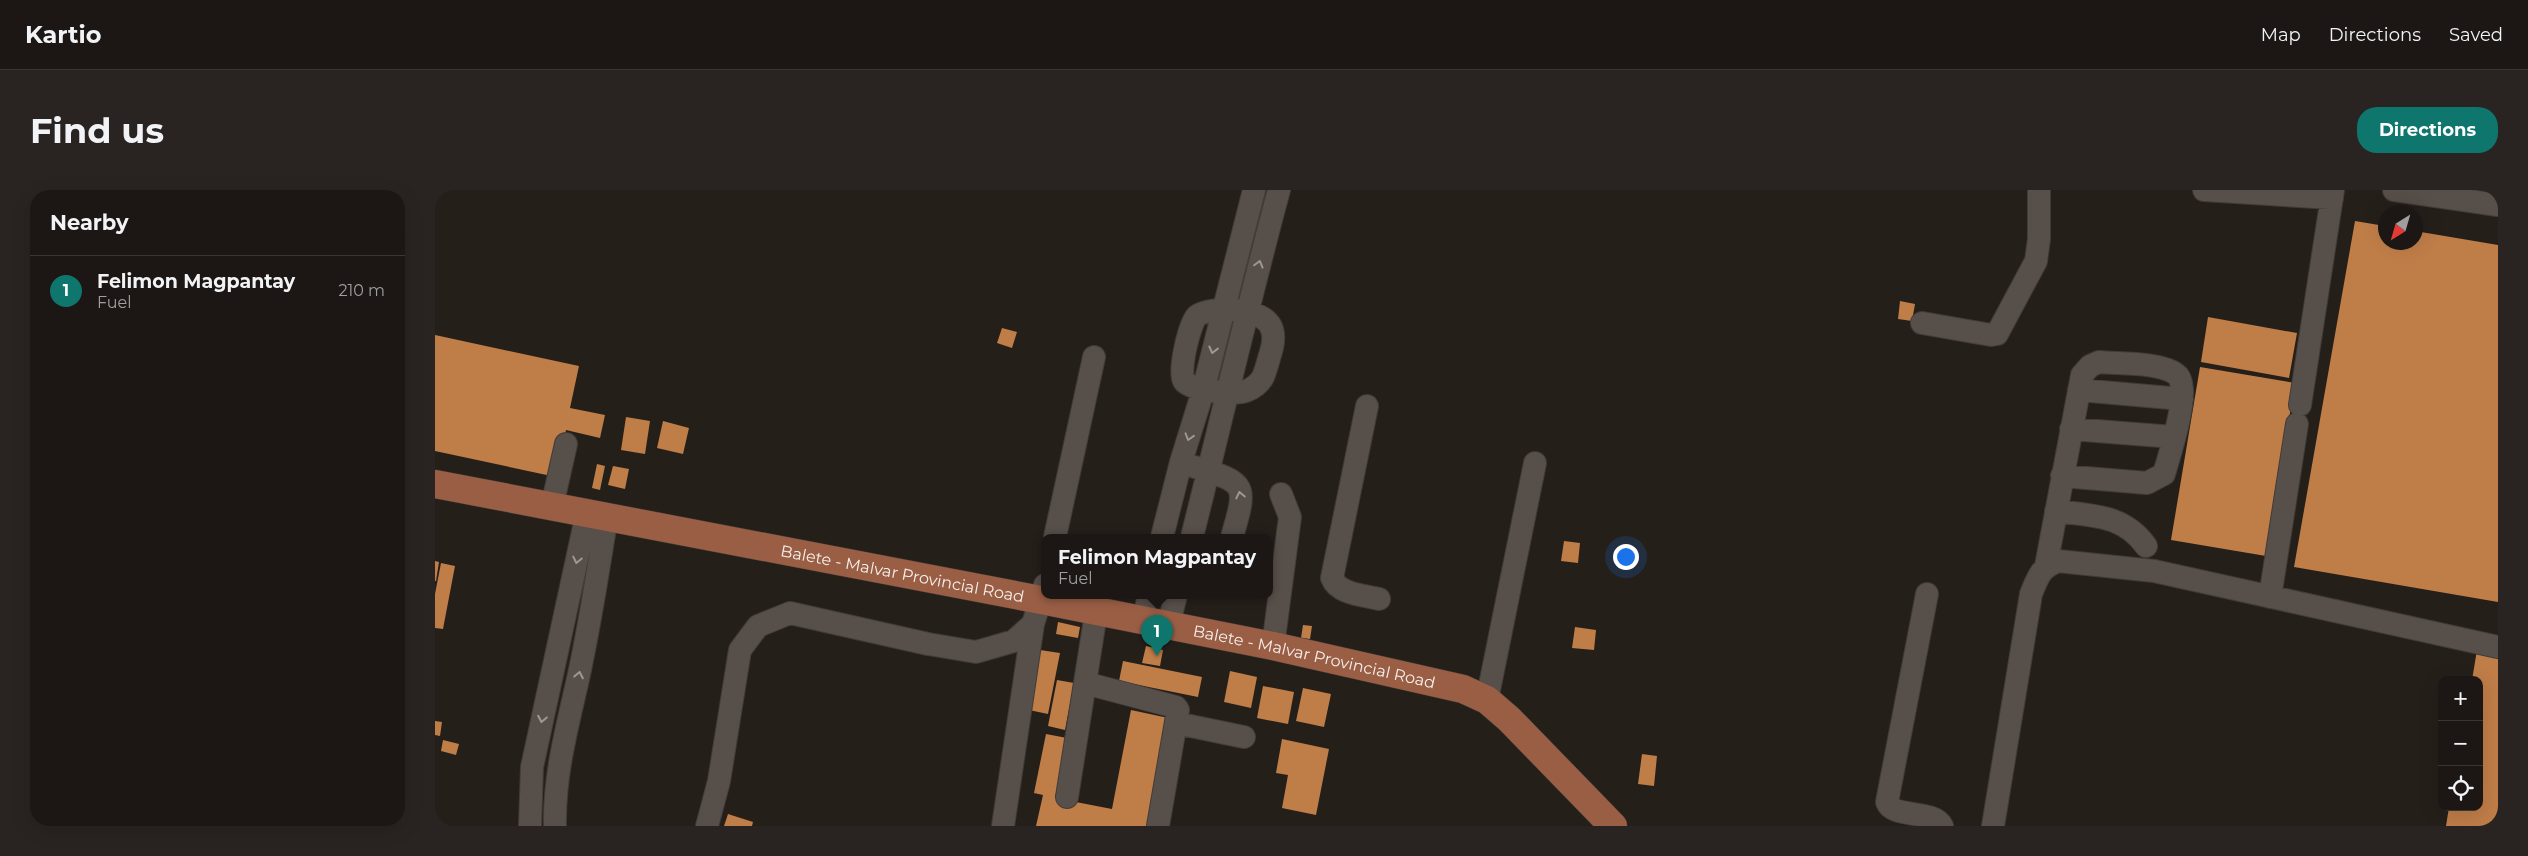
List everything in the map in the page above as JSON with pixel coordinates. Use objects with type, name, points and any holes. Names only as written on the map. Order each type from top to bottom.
[{"type":"main road","name":"Balete - Malvar Provincial Road","points":[[435,484],[597,514],[1040,603],[1273,646],[1463,689],[1487,700],[1509,718],[1613,826]]},
{"type":"street","points":[[1163,534],[1181,462],[1203,391],[1254,190]]},
{"type":"street","points":[[1193,534],[1246,311],[1279,190]]},
{"type":"street","points":[[1922,323],[1991,335],[1997,334],[2036,262],[2039,239],[2039,190]]},
{"type":"street","points":[[2204,190],[2332,194],[2270,598]]},
{"type":"street","points":[[2394,190],[2498,205]]},
{"type":"street","points":[[1203,391],[1244,392],[1259,384],[1275,341],[1274,332],[1265,318],[1246,311],[1223,309]]},
{"type":"street","points":[[1056,534],[1094,357]]},
{"type":"street","points":[[1993,826],[2031,594],[2038,576],[2046,566],[2079,390],[2182,399],[2164,474],[2157,480],[2147,483],[2063,476]]},
{"type":"street","points":[[1367,406],[1332,578],[1335,585],[1342,589],[1379,599]]},
{"type":"street","points":[[2071,430],[2174,437]]},
{"type":"street","points":[[552,506],[566,444]]},
{"type":"street","points":[[1181,462],[1232,479],[1241,493],[1242,502],[1233,534]]},
{"type":"street","points":[[1487,700],[1535,464]]},
{"type":"street","points":[[2097,517],[2106,481]]},
{"type":"street","points":[[1273,646],[1289,517],[1281,494]]},
{"type":"street","points":[[2056,510],[2126,524],[2138,534],[2146,546]]},
{"type":"street","points":[[531,826],[532,767],[597,514]]},
{"type":"street","points":[[555,826],[555,794],[563,742],[579,678],[597,514]]},
{"type":"street","points":[[2046,566],[2058,562],[2154,571],[2270,598],[2498,646]]},
{"type":"street","points":[[1927,594],[1887,802],[1892,809],[1935,819],[1942,826]]},
{"type":"street","points":[[1150,599],[1155,624]]},
{"type":"street","points":[[1155,624],[1173,599]]},
{"type":"street","points":[[707,826],[719,781],[739,650],[759,626],[790,613],[927,644],[976,652],[1014,641],[1040,603]]},
{"type":"street","points":[[1003,826],[1040,603]]},
{"type":"street","points":[[1067,798],[1096,613]]},
{"type":"street","points":[[1085,683],[1173,704],[1178,710],[1158,826]]},
{"type":"street","points":[[1176,722],[1244,737]]},
{"type":"street","points":[[532,767],[558,772]]},
{"type":"building","points":[[2355,221],[2378,225],[2378,250],[2423,250],[2423,232],[2498,245],[2498,602],[2294,567]]},
{"type":"building","points":[[1900,301],[1915,304],[1912,321],[1898,319]]},
{"type":"building","points":[[2208,317],[2297,333],[2289,378],[2201,362]]},
{"type":"building","points":[[1002,328],[1017,332],[1012,348],[997,343]]},
{"type":"building","points":[[435,335],[579,366],[570,408],[605,415],[600,438],[566,430],[556,477],[435,451]]},
{"type":"building","points":[[2200,367],[2295,383],[2266,556],[2171,540]]},
{"type":"building","points":[[626,417],[650,421],[645,454],[621,450]]},
{"type":"building","points":[[663,421],[689,428],[683,454],[657,448]]},
{"type":"building","points":[[597,464],[605,466],[600,490],[592,488]]},
{"type":"building","points":[[613,466],[629,469],[625,489],[608,485]]},
{"type":"building","points":[[1564,541],[1580,543],[1578,563],[1561,561]]},
{"type":"building","points":[[435,561],[439,562],[436,581],[435,581]]},
{"type":"building","points":[[441,563],[455,566],[443,629],[435,628],[435,594]]},
{"type":"building","points":[[1058,622],[1080,627],[1078,638],[1056,634]]},
{"type":"building","points":[[1303,625],[1312,626],[1310,639],[1301,638]]},
{"type":"building","points":[[1575,627],[1596,630],[1594,650],[1572,648]]},
{"type":"building","points":[[1146,646],[1163,650],[1160,666],[1142,663]]},
{"type":"building","points":[[1040,650],[1060,653],[1048,714],[1029,710]]},
{"type":"building","points":[[2477,650],[2498,654],[2498,826],[2446,826],[2448,811],[2483,811],[2483,676],[2473,676]]},
{"type":"building","points":[[1123,661],[1202,677],[1198,697],[1119,681]]},
{"type":"building","points":[[1230,671],[1257,677],[1251,708],[1224,702]]},
{"type":"building","points":[[1057,680],[1074,683],[1065,730],[1048,726]]},
{"type":"building","points":[[1263,686],[1294,692],[1288,724],[1257,718]]},
{"type":"building","points":[[1303,688],[1331,694],[1324,727],[1296,721]]},
{"type":"building","points":[[1131,710],[1173,719],[1152,826],[1036,826],[1043,795],[1034,793],[1046,734],[1067,738],[1055,798],[1112,809]]},
{"type":"building","points":[[435,721],[442,722],[440,736],[435,735]]},
{"type":"building","points":[[1282,739],[1329,749],[1316,815],[1282,808],[1288,775],[1276,773]]},
{"type":"building","points":[[443,740],[459,744],[456,755],[441,751]]},
{"type":"building","points":[[1642,754],[1657,756],[1654,786],[1638,784]]},
{"type":"building","points":[[728,814],[753,822],[752,826],[724,826]]},
{"type":"place","name":"Felimon Magpantay","points":[[1157,656]]}]
